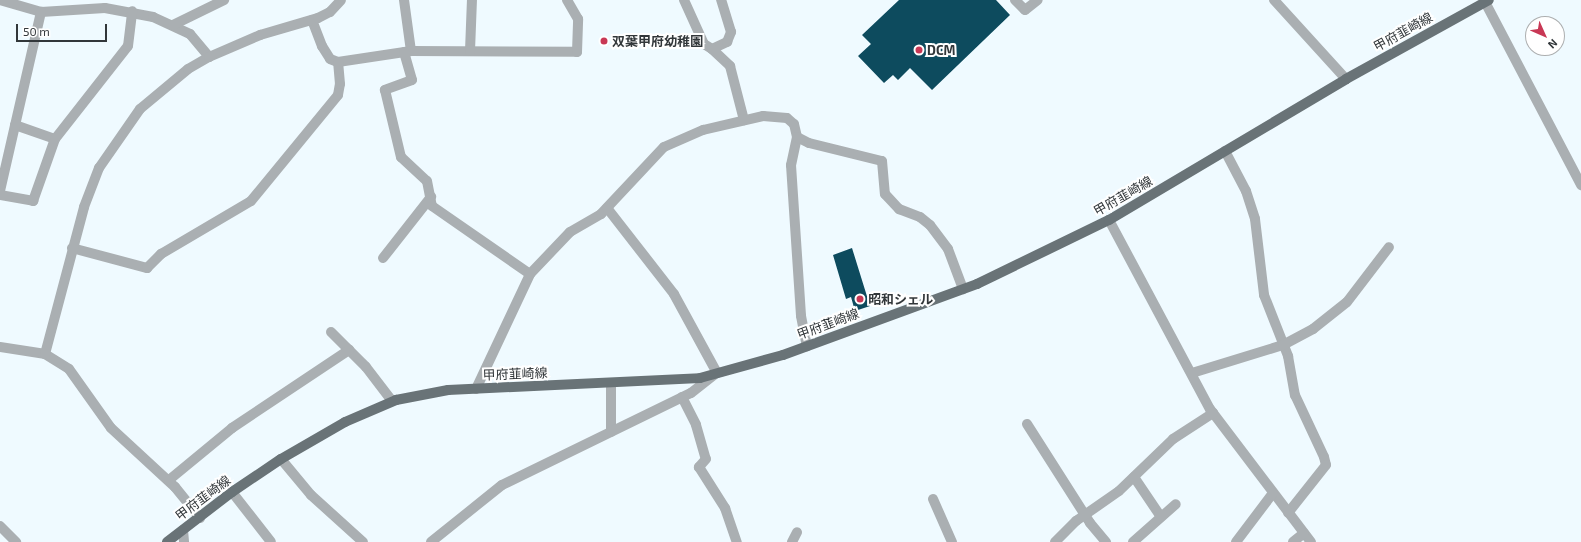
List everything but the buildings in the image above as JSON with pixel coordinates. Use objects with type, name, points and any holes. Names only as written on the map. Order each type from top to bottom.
[{"type":"main road","name":"甲府韮崎線","points":[[167,542],[232,492],[282,459],[345,422],[392,401],[448,390],[676,381],[717,373],[807,346],[964,289],[1109,220],[1346,79],[1482,2]]},
{"type":"street","points":[[0,0],[41,12],[105,4],[132,11],[173,25],[190,34],[209,57]]},
{"type":"street","points":[[173,25],[224,0]]},
{"type":"street","points":[[45,354],[72,248],[99,168],[117,139],[140,109],[188,69],[209,57],[260,35],[312,20],[330,12],[341,0]]},
{"type":"street","points":[[404,0],[412,80],[385,90],[401,157],[427,181],[432,206],[530,274]]},
{"type":"street","points":[[470,51],[472,0]]},
{"type":"street","points":[[312,20],[322,46],[330,59],[338,62],[408,51],[577,52],[578,19],[567,0]]},
{"type":"street","points":[[684,0],[704,44],[712,49],[730,66],[744,120]]},
{"type":"street","points":[[712,49],[727,42],[731,32],[721,0]]},
{"type":"street","points":[[1015,0],[1025,10],[1038,0]]},
{"type":"street","points":[[1274,0],[1346,79]]},
{"type":"street","points":[[1482,2],[1581,185]]},
{"type":"street","points":[[0,195],[33,200],[55,139],[128,46],[132,11]]},
{"type":"street","points":[[0,192],[41,12]]},
{"type":"street","points":[[72,248],[147,268],[161,254],[251,201],[338,95],[340,84],[338,62]]},
{"type":"street","points":[[476,389],[530,274],[570,232],[607,208],[664,146],[703,130],[763,116],[787,118],[794,124],[797,137],[791,165],[801,316],[807,346]]},
{"type":"street","points":[[15,125],[55,139]]},
{"type":"street","points":[[797,137],[809,143],[882,161],[885,194],[899,209],[920,217],[930,225],[948,249],[964,289]]},
{"type":"street","points":[[1225,151],[1246,191],[1255,219],[1264,296],[1283,344],[1295,395],[1326,466],[1288,513]]},
{"type":"street","points":[[383,258],[430,197]]},
{"type":"street","points":[[431,542],[502,485],[682,397],[717,373],[674,294],[607,208]]},
{"type":"street","points":[[1109,220],[1213,413],[1311,542]]},
{"type":"street","points":[[1192,373],[1283,344],[1333,316],[1389,247]]},
{"type":"street","points":[[331,332],[350,350],[392,401]]},
{"type":"street","points":[[0,347],[45,354],[69,369],[111,428],[169,480],[200,518]]},
{"type":"street","points":[[169,480],[232,428],[350,350]]},
{"type":"street","points":[[611,384],[611,432]]},
{"type":"street","points":[[682,397],[696,425],[706,459],[699,467],[725,508],[737,542]]},
{"type":"street","points":[[1055,542],[1085,515],[1134,477],[1173,439],[1213,413]]},
{"type":"street","points":[[1027,424],[1085,515],[1106,542]]},
{"type":"street","points":[[282,459],[311,496],[363,542]]},
{"type":"street","points":[[1134,477],[1161,517]]},
{"type":"street","points":[[232,492],[271,542]]},
{"type":"street","points":[[1236,542],[1273,493]]},
{"type":"street","points":[[933,499],[952,542]]},
{"type":"street","points":[[1133,542],[1176,504]]},
{"type":"street","points":[[0,526],[16,542]]},
{"type":"street","points":[[183,530],[184,542]]},
{"type":"street","points":[[792,542],[797,532]]},
{"type":"street","points":[[1293,542],[1304,533]]},
{"type":"place","name":"双葉甲府幼稚園","points":[[604,41]]},
{"type":"place","name":"DCM","points":[[919,50]]},
{"type":"place","name":"昭和シェル","points":[[860,299]]}]
